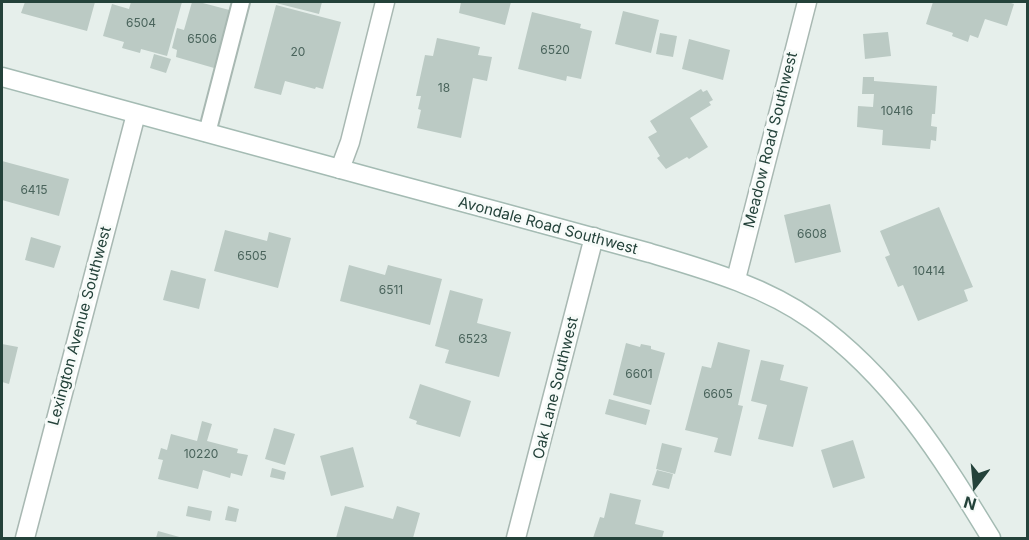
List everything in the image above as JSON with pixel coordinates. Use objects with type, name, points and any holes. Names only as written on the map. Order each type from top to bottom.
[{"type":"street","points":[[340,169],[350,142],[386,2]]},
{"type":"street","name":"Meadow Road Southwest","points":[[736,279],[807,2]]},
{"type":"street","name":"Avondale Road Southwest","points":[[2,77],[594,237],[736,279],[775,298],[810,319],[846,346],[891,392],[917,423],[944,460],[991,538]]},
{"type":"street","name":"Lexington Avenue Southwest","points":[[25,538],[136,114]]},
{"type":"street","name":"Oak Lane Southwest","points":[[516,538],[594,237]]},
{"type":"lane","points":[[207,133],[241,2]]},
{"type":"building","points":[[25,2],[95,2],[87,31],[21,13]]},
{"type":"building","points":[[131,2],[182,2],[167,56],[141,49],[140,53],[122,48],[124,42],[103,36],[112,4],[129,9]]},
{"type":"building","points":[[192,2],[237,12],[221,70],[176,57],[177,50],[172,48],[177,28],[184,30]]},
{"type":"building","points":[[272,2],[322,2],[319,14]]},
{"type":"building","points":[[461,2],[511,2],[505,25],[459,13]]},
{"type":"building","points":[[933,2],[1008,2],[1014,4],[1007,26],[985,19],[978,38],[970,35],[968,42],[952,36],[953,33],[926,24]]},
{"type":"building","points":[[276,5],[341,22],[323,89],[285,81],[281,95],[254,88]]},
{"type":"building","points":[[623,11],[659,20],[651,53],[615,44]]},
{"type":"building","points":[[532,12],[581,24],[580,28],[592,31],[581,79],[567,76],[566,81],[518,69]]},
{"type":"building","points":[[888,32],[891,56],[865,59],[863,34]]},
{"type":"building","points":[[660,33],[677,36],[673,57],[656,54]]},
{"type":"building","points":[[437,38],[480,47],[478,55],[492,57],[487,81],[473,78],[461,138],[417,128],[421,96],[416,96],[425,55],[433,56]]},
{"type":"building","points":[[689,39],[730,50],[723,80],[682,69]]},
{"type":"building","points":[[154,54],[171,59],[166,73],[150,68]]},
{"type":"building","points":[[863,77],[874,77],[874,81],[937,86],[935,114],[932,114],[931,126],[937,127],[936,141],[931,140],[930,149],[882,145],[883,130],[857,127],[858,106],[873,107],[874,94],[862,94]]},
{"type":"building","points":[[701,89],[703,92],[707,90],[713,100],[709,102],[711,105],[690,118],[708,147],[689,159],[687,157],[666,169],[657,158],[660,156],[648,137],[657,132],[650,121]]},
{"type":"building","points":[[2,161],[69,179],[59,216],[2,200]]},
{"type":"building","points":[[830,204],[841,252],[795,263],[784,215]]},
{"type":"building","points":[[939,207],[973,287],[964,290],[968,301],[918,321],[903,285],[898,287],[885,257],[890,255],[880,231]]},
{"type":"building","points":[[225,230],[267,241],[269,232],[291,238],[278,288],[214,271]]},
{"type":"building","points":[[31,237],[61,246],[54,268],[25,260]]},
{"type":"building","points":[[349,265],[385,275],[388,265],[442,279],[430,325],[340,301]]},
{"type":"building","points":[[171,270],[206,279],[199,309],[163,300]]},
{"type":"building","points":[[450,290],[483,299],[477,323],[511,332],[499,377],[445,363],[449,350],[435,346]]},
{"type":"building","points":[[718,342],[750,350],[738,405],[743,406],[731,456],[714,452],[718,438],[685,430],[702,366],[711,368]]},
{"type":"building","points":[[626,343],[640,347],[641,344],[651,346],[651,349],[665,353],[651,405],[613,395]]},
{"type":"building","points":[[2,344],[18,347],[9,384],[2,382]]},
{"type":"building","points":[[761,360],[784,365],[780,380],[808,387],[793,447],[758,439],[767,405],[751,401]]},
{"type":"building","points":[[420,384],[471,401],[460,437],[416,424],[417,421],[409,418]]},
{"type":"building","points":[[609,399],[650,410],[646,425],[605,414]]},
{"type":"building","points":[[202,421],[212,424],[207,441],[238,449],[237,453],[248,455],[242,476],[231,473],[230,478],[203,470],[198,489],[158,479],[163,460],[158,459],[161,448],[167,450],[171,434],[197,441]]},
{"type":"building","points":[[274,428],[295,434],[285,465],[265,459]]},
{"type":"building","points":[[853,440],[865,478],[833,488],[821,450]]},
{"type":"building","points":[[662,443],[682,448],[675,474],[656,469]]},
{"type":"building","points":[[353,447],[364,487],[331,496],[320,456]]},
{"type":"building","points":[[272,468],[286,472],[284,480],[270,477]]},
{"type":"building","points":[[657,470],[673,474],[669,489],[652,485]]},
{"type":"building","points":[[610,493],[641,500],[635,524],[664,531],[662,538],[593,538],[600,517],[604,518]]},
{"type":"building","points":[[188,506],[212,511],[210,521],[186,516]]},
{"type":"building","points":[[228,506],[239,509],[236,522],[225,520]]},
{"type":"building","points":[[345,506],[393,519],[397,506],[420,513],[413,538],[336,538]]},
{"type":"building","points":[[158,531],[183,538],[156,538]]}]
